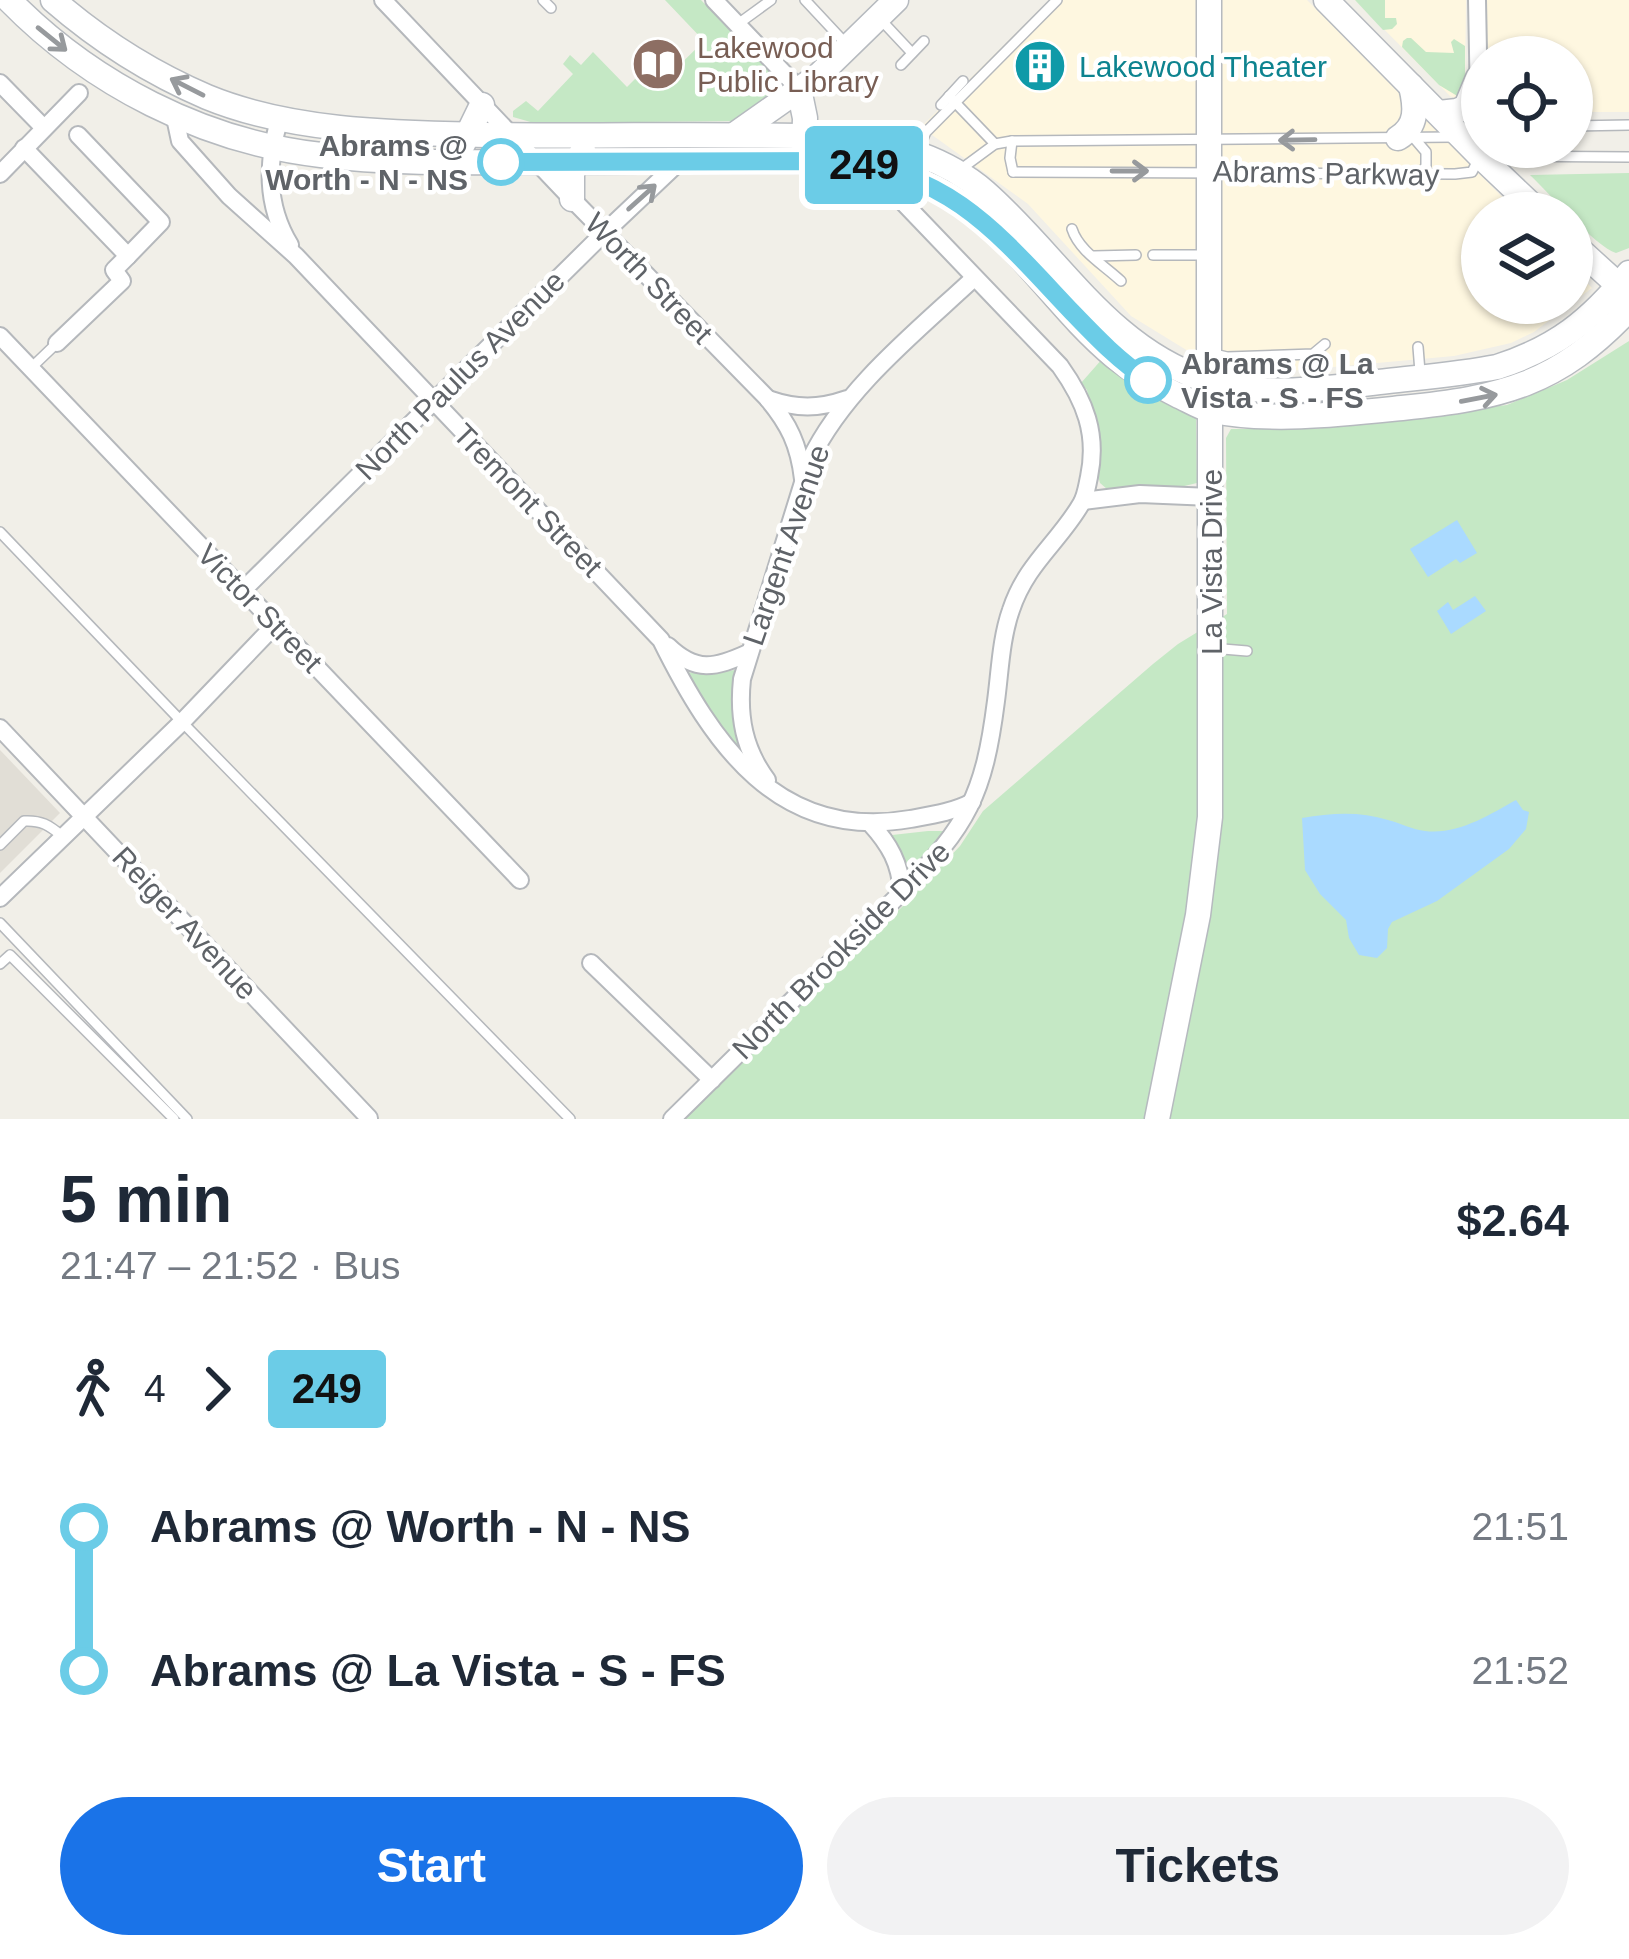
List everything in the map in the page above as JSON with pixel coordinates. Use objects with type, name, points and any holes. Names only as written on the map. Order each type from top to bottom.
[{"type":"main road","points":[[9,0],[98,74],[137,97],[225,135],[272,147],[320,155],[454,163],[679,162],[860,140],[917,153],[985,192],[1132,343],[1209,381],[1256,390],[1282,392],[1497,367],[1541,350],[1626,291]]},
{"type":"main road","points":[[53,0],[92,32],[167,77],[208,97],[280,117],[358,130],[734,135],[902,174],[960,203],[998,235],[1112,354],[1155,384],[1210,410],[1308,416],[1423,406],[1517,388],[1552,372],[1590,345],[1626,291]]},
{"type":"main road","name":"La Vista Drive","points":[[1209,0],[1209,381]]},
{"type":"main road","points":[[1326,0],[1439,112],[1461,127]]},
{"type":"main road","points":[[734,135],[818,76],[883,8]]},
{"type":"main road","points":[[1406,138],[1414,117],[1412,86]]},
{"type":"main road","points":[[799,89],[804,149]]},
{"type":"main road","points":[[454,163],[482,105]]},
{"type":"main road","points":[[1439,112],[1461,109]]},
{"type":"main road","points":[[572,200],[576,162],[597,136]]},
{"type":"main road","points":[[850,162],[871,155],[889,158],[965,191],[985,192]]},
{"type":"main road","points":[[1505,168],[1524,192]]},
{"type":"main road","points":[[1593,262],[1626,291]]},
{"type":"main road","points":[[1590,345],[1629,335]]},
{"type":"main road","points":[[1420,378],[1423,406]]},
{"type":"main road","name":"La Vista Drive","points":[[1156,1119],[1206,864],[1210,817],[1210,410]]},
{"type":"street","name":"Worth Street","points":[[382,0],[767,398],[792,432],[803,479]]},
{"type":"street","points":[[1478,0],[1478,36]]},
{"type":"street","points":[[729,9],[799,89]]},
{"type":"street","points":[[0,83],[44,128]]},
{"type":"street","points":[[0,174],[79,93]]},
{"type":"street","name":"Tremont Street","points":[[174,112],[180,141],[229,196],[296,256],[679,657],[695,665],[725,664],[748,653]]},
{"type":"street","name":"Tremont Street","points":[[280,117],[272,147],[272,205],[296,256]]},
{"type":"street","points":[[57,343],[122,280],[114,270],[161,222],[78,135]]},
{"type":"street","points":[[24,148],[128,256]]},
{"type":"street","name":"North Paulus Avenue","points":[[242,591],[679,162]]},
{"type":"street","points":[[899,198],[1060,366],[1079,392],[1093,444],[1084,501],[1140,494],[1211,497]]},
{"type":"street","name":"Largent Avenue","points":[[774,791],[755,764],[742,727],[740,700],[748,653],[803,479],[821,437],[848,399],[974,278]]},
{"type":"street","name":"Victor Street","points":[[0,335],[520,880]]},
{"type":"street","name":"La Vista Drive","points":[[1209,381],[1210,410]]},
{"type":"street","points":[[767,398],[814,408],[848,399]]},
{"type":"street","name":"North Brookside Drive","points":[[672,1119],[949,842],[973,802],[991,743],[1010,613],[1034,563],[1084,501]]},
{"type":"street","points":[[0,898],[275,625]]},
{"type":"street","name":"Tremont Street","points":[[661,640],[715,736],[748,773],[792,803],[831,818],[871,823],[949,812],[973,802]]},
{"type":"street","name":"Reiger Avenue","points":[[0,728],[369,1118]]},
{"type":"street","points":[[871,823],[893,852],[902,892]]},
{"type":"street","points":[[592,963],[712,1080]]},
{"type":"lane","points":[[729,9],[770,0]]},
{"type":"lane","points":[[805,0],[848,46]]},
{"type":"lane","points":[[948,101],[1057,0]]},
{"type":"lane","points":[[883,8],[912,53]]},
{"type":"lane","points":[[901,65],[924,41]]},
{"type":"lane","points":[[79,93],[98,74]]},
{"type":"lane","points":[[917,153],[926,132],[964,81]]},
{"type":"lane","points":[[948,101],[995,144]]},
{"type":"lane","points":[[1593,126],[1629,125]]},
{"type":"lane","points":[[1406,138],[1426,152],[1426,166],[1420,174]]},
{"type":"lane","name":"Abrams Parkway","points":[[956,172],[995,144],[1012,141],[1406,138],[1461,142]]},
{"type":"lane","points":[[985,192],[1013,172],[1012,141]]},
{"type":"lane","name":"Abrams Parkway","points":[[1593,154],[1629,157]]},
{"type":"lane","name":"Abrams Parkway","points":[[1013,172],[1420,174],[1472,172],[1474,168]]},
{"type":"lane","points":[[1072,229],[1082,249],[1121,281]]},
{"type":"lane","points":[[1060,270],[1082,249]]},
{"type":"lane","points":[[1094,256],[1136,255]]},
{"type":"lane","points":[[1153,255],[1209,255]]},
{"type":"lane","points":[[31,368],[57,343]]},
{"type":"lane","points":[[1209,352],[1227,357],[1313,354],[1324,344]]},
{"type":"lane","points":[[1418,346],[1420,378]]},
{"type":"lane","points":[[0,532],[570,1119]]},
{"type":"lane","points":[[1211,648],[1247,651]]},
{"type":"lane","points":[[0,844],[24,821],[49,824],[62,836]]},
{"type":"lane","points":[[0,922],[187,1119]]},
{"type":"lane","points":[[0,964],[10,955],[174,1119]]},
{"type":"shaded area","points":[[1049,0],[1307,0],[1461,155],[1461,168],[1473,168],[1497,192],[1461,192],[1461,324],[1545,324],[1511,343],[1454,356],[1278,372],[1188,351],[1131,316],[1028,204],[921,127]]},
{"type":"shaded area","points":[[1355,0],[1466,0],[1461,95],[1457,99]]},
{"type":"shaded area","points":[[1487,0],[1629,0],[1629,112],[1593,112],[1593,36],[1487,36]]},
{"type":"shaded area","points":[[0,750],[60,813],[0,873]]},
{"type":"green space","points":[[665,0],[701,0],[781,89],[741,121],[534,123],[513,117],[513,111],[526,101],[538,111],[573,74],[563,64],[570,55],[581,65],[593,52],[627,87],[643,71],[658,86],[704,41]]},
{"type":"green space","points":[[1355,0],[1385,0],[1385,18],[1396,18],[1397,24],[1383,30]]},
{"type":"green space","points":[[1411,38],[1426,52],[1454,53],[1451,42],[1461,43],[1459,97],[1439,85],[1402,47]]},
{"type":"green space","points":[[1629,173],[1629,248],[1616,253],[1593,237],[1593,192],[1547,192],[1530,175]]},
{"type":"green space","points":[[1629,341],[1629,1119],[683,1119],[903,906],[960,846],[983,811],[1153,664],[1227,614],[1226,438],[1231,429],[1314,429],[1507,405],[1567,380]]},
{"type":"green space","points":[[1103,358],[1141,391],[1196,416],[1197,483],[1107,489],[1100,483],[1087,390],[1081,383]]},
{"type":"green space","points":[[734,670],[734,715],[741,752],[732,746],[685,672],[710,675]]},
{"type":"green space","points":[[950,833],[908,875],[892,835]]},
{"type":"water","points":[[1457,520],[1477,553],[1460,563],[1456,559],[1428,577],[1410,549]]},
{"type":"water","points":[[1475,596],[1486,611],[1451,634],[1437,611],[1448,602],[1453,610]]},
{"type":"water","points":[[1516,800],[1529,812],[1526,829],[1509,849],[1437,901],[1392,922],[1387,948],[1377,958],[1359,955],[1346,920],[1320,894],[1305,870],[1302,818],[1356,814],[1420,830],[1449,830]]},
{"type":"bus line","name":"249","points":[[501,162],[840,161],[902,174],[939,190],[980,218],[1112,354],[1148,380]]},
{"type":"place","name":"Lakewood Public Library","points":[[658,64]]},
{"type":"place","name":"Lakewood Theater","points":[[1040,66]]},
{"type":"place","name":"Abrams @ Worth - N - NS","points":[[501,162]]},
{"type":"place","name":"Abrams @ La Vista - S - FS","points":[[1148,380]]}]
